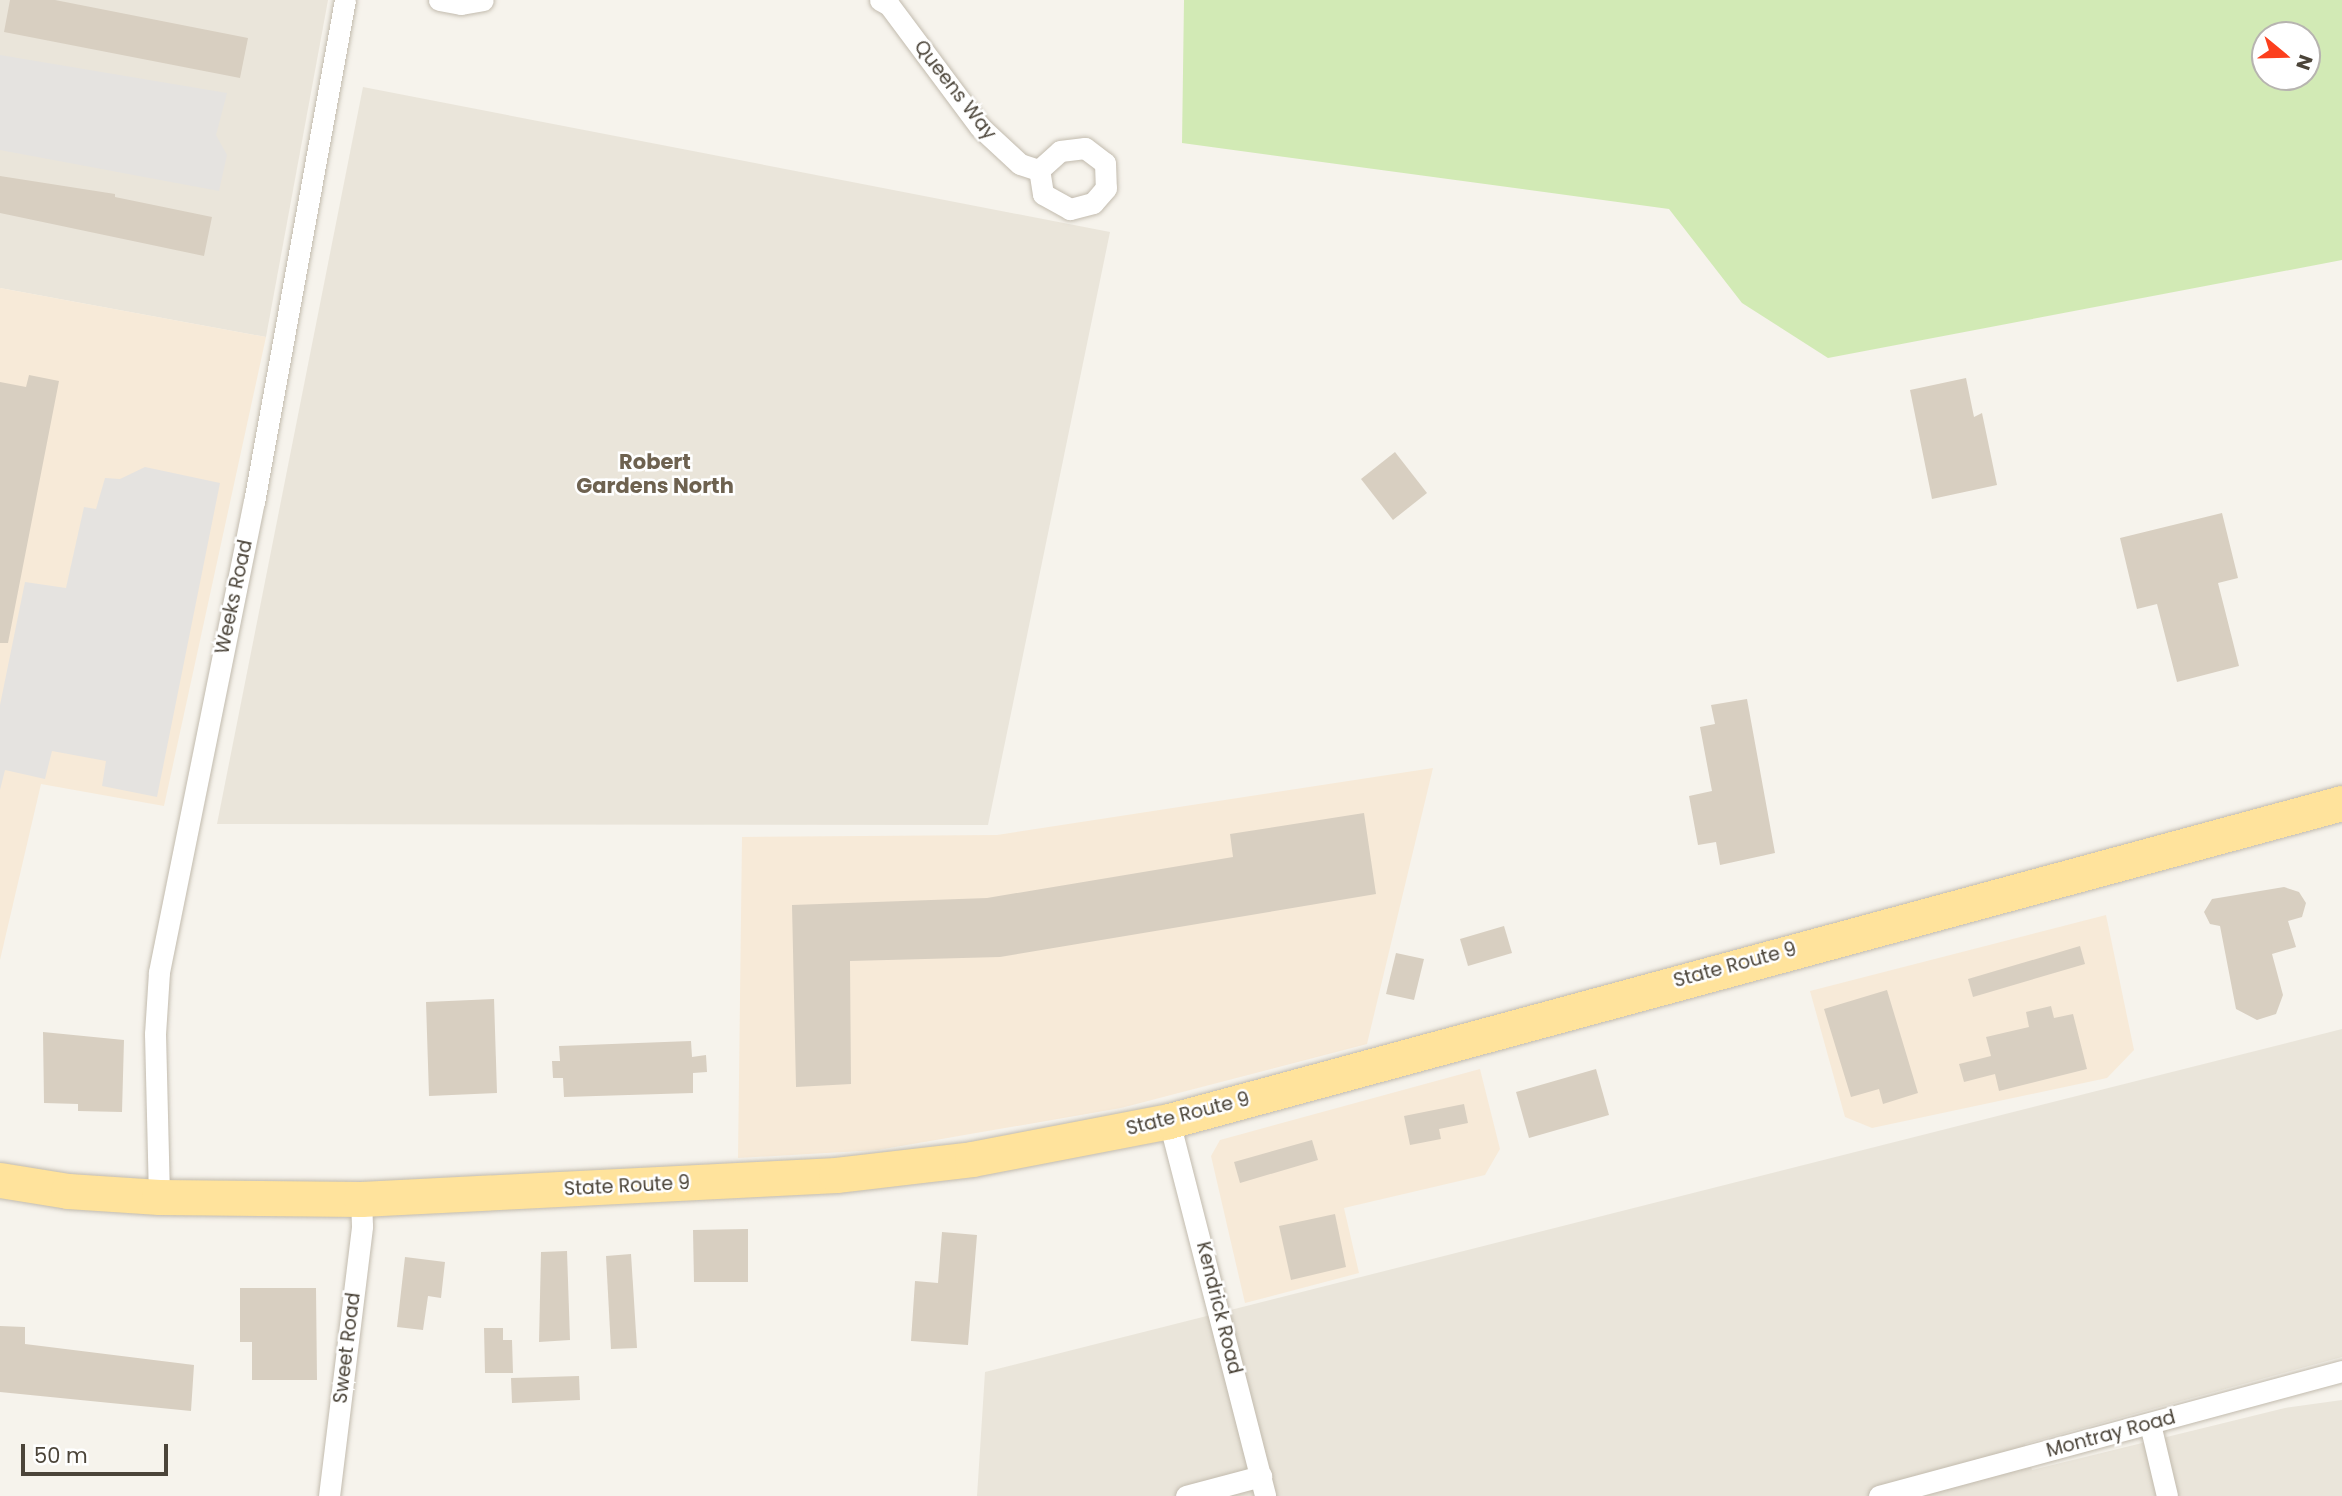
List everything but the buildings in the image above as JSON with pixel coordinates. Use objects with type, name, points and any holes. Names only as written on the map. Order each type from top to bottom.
[{"type":"main road","name":"State Route 9","points":[[0,1180],[68,1191],[159,1197],[361,1199],[836,1175],[972,1158],[1169,1122],[2342,803]]},
{"type":"street","name":"Weeks Road","points":[[159,1197],[155,1034],[159,972],[254,502],[345,0]]},
{"type":"street","points":[[439,0],[461,4],[483,0]]},
{"type":"street","name":"Queens Way","points":[[880,0],[889,5],[980,127],[1020,164],[1039,170]]},
{"type":"street","name":"Kendrick Road","points":[[1169,1122],[1263,1486]]},
{"type":"street","name":"Sweet Road","points":[[329,1496],[362,1226],[361,1199]]},
{"type":"street","name":"Montray Road","points":[[1879,1496],[2342,1371]]},
{"type":"street","points":[[2150,1424],[2167,1496]]},
{"type":"street","points":[[1186,1496],[1263,1486]]},
{"type":"shaded area","points":[[0,0],[328,0],[266,337],[0,288]]},
{"type":"shaded area","points":[[0,55],[227,93],[216,135],[227,155],[219,191],[0,150]]},
{"type":"shaded area","name":"Robert Gardens North","points":[[363,87],[1110,232],[988,825],[217,824]]},
{"type":"shaded area","points":[[0,288],[266,337],[164,806],[41,784],[0,960]]},
{"type":"shaded area","points":[[145,467],[220,483],[157,797],[102,786],[106,761],[52,751],[45,779],[5,770],[0,790],[0,705],[25,582],[66,588],[84,507],[96,509],[105,478],[120,479]]},
{"type":"shaded area","points":[[1433,768],[1367,1044],[1121,1108],[878,1150],[738,1158],[742,837],[997,835]]},
{"type":"shaded area","points":[[2106,915],[2134,1050],[2107,1078],[1872,1128],[1845,1117],[1810,991]]},
{"type":"shaded area","points":[[2342,1029],[2342,1357],[2025,1444],[2032,1470],[2285,1408],[2342,1400],[2342,1496],[977,1496],[985,1372]]},
{"type":"shaded area","points":[[1480,1069],[1500,1149],[1485,1175],[1344,1208],[1359,1273],[1245,1303],[1211,1156],[1220,1140]]},
{"type":"green space","points":[[1184,0],[2342,0],[2342,260],[1828,358],[1742,303],[1669,209],[1182,143]]},
{"type":"district","name":"Robert Gardens North","points":[[655,474]]}]
